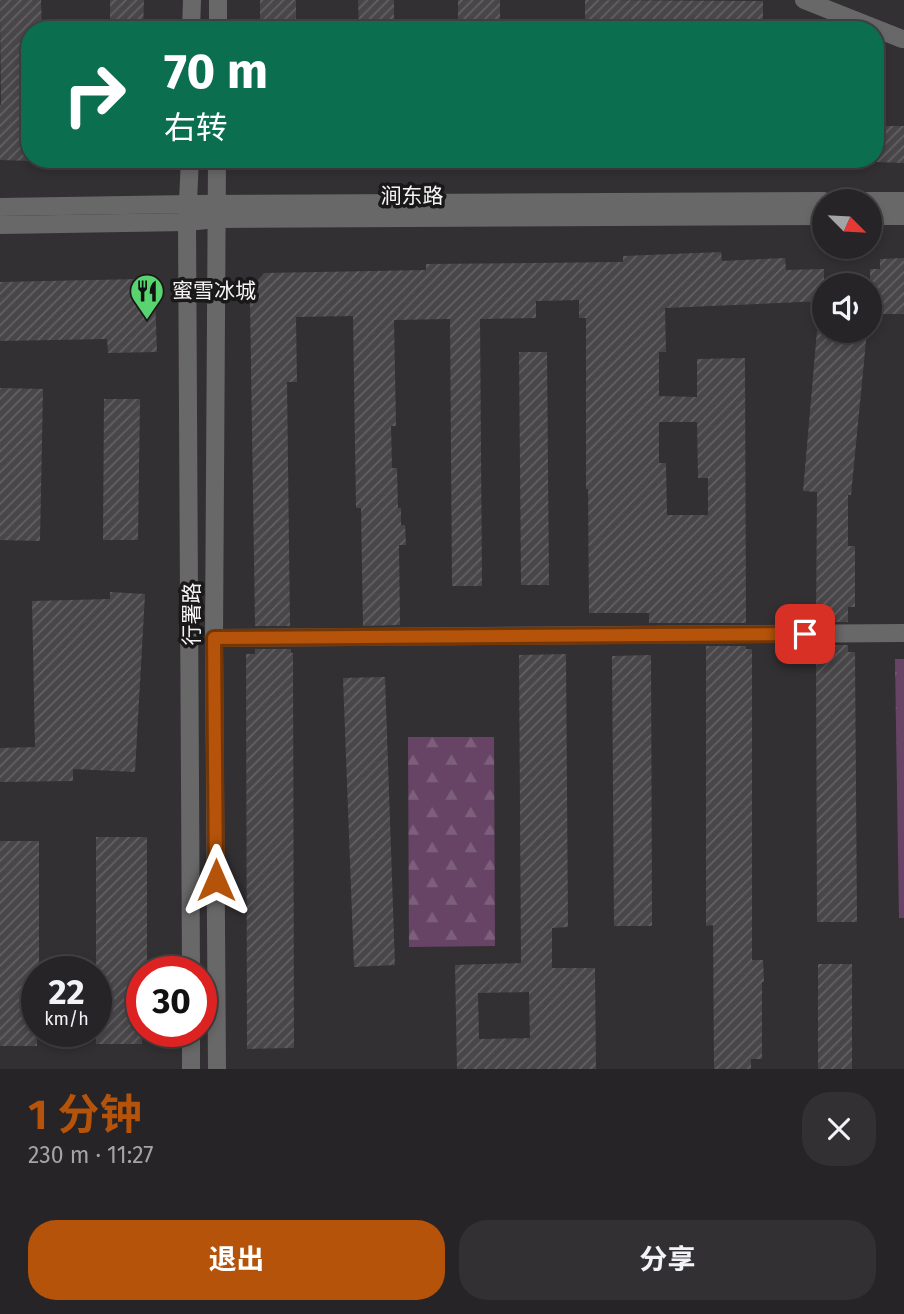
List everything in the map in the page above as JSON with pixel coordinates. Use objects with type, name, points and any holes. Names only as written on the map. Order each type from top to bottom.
[{"type":"street","points":[[191,21],[192,0]]},
{"type":"street","points":[[218,0],[218,21]]},
{"type":"street","points":[[804,0],[857,21]]},
{"type":"street","points":[[884,32],[904,39]]},
{"type":"street","name":"行署路","points":[[190,168],[187,222],[191,956]]},
{"type":"street","name":"行署路","points":[[217,168],[214,638],[217,1069]]},
{"type":"street","name":"涧东路","points":[[0,225],[187,222],[217,212],[812,201]]},
{"type":"street","points":[[882,201],[904,201]]},
{"type":"street","name":"涧东路","points":[[0,207],[189,204],[217,212],[812,216]]},
{"type":"street","points":[[882,216],[904,216]]},
{"type":"street","points":[[214,638],[904,633]]},
{"type":"street","points":[[191,1047],[191,1069]]},
{"type":"green space","points":[[895,659],[904,659],[904,918],[899,918]]},
{"type":"green space","points":[[408,737],[494,737],[495,946],[409,947]]},
{"type":"building","points":[[0,0],[41,0],[42,21],[21,21],[21,161],[0,160]]},
{"type":"building","points":[[110,0],[144,0],[143,21],[110,21]]},
{"type":"building","points":[[260,0],[296,0],[296,21],[260,21]]},
{"type":"building","points":[[358,0],[394,0],[394,21],[359,21]]},
{"type":"building","points":[[458,0],[500,0],[500,21],[458,21]]},
{"type":"building","points":[[585,0],[763,1],[763,21],[585,21]]},
{"type":"building","points":[[884,126],[904,126],[904,163],[884,162]]},
{"type":"building","points":[[721,252],[722,261],[785,258],[786,270],[824,269],[824,273],[812,273],[812,302],[665,308],[666,352],[659,352],[659,396],[697,397],[697,359],[745,358],[746,623],[649,623],[649,613],[589,613],[586,318],[579,318],[579,300],[536,301],[536,318],[480,319],[482,586],[452,586],[450,319],[394,320],[396,426],[391,426],[392,468],[397,468],[398,508],[401,508],[401,525],[405,525],[406,545],[399,545],[400,625],[363,626],[361,508],[356,508],[353,316],[296,317],[297,382],[287,382],[290,626],[255,626],[250,300],[251,288],[264,273],[426,270],[426,264],[623,262],[623,256]],"holes":[[[659,422],[697,422],[698,478],[708,478],[708,515],[667,515],[666,463],[659,463]]]},
{"type":"building","points":[[904,258],[904,314],[882,314],[882,273],[870,273],[870,269],[880,269],[882,259]]},
{"type":"building","points":[[140,279],[155,297],[157,352],[108,353],[107,339],[0,341],[0,282]]},
{"type":"building","points":[[816,343],[866,343],[851,495],[848,495],[848,546],[855,546],[855,607],[848,607],[848,622],[816,622],[817,492],[803,491]]},
{"type":"building","points":[[519,352],[547,352],[549,585],[521,585]]},
{"type":"building","points":[[0,388],[43,389],[40,541],[0,540]]},
{"type":"building","points":[[104,399],[140,399],[138,540],[103,540]]},
{"type":"building","points":[[110,592],[145,594],[135,772],[73,769],[73,781],[0,782],[0,748],[35,747],[32,601],[110,599]]},
{"type":"building","points":[[816,645],[848,645],[848,652],[855,652],[857,922],[817,922]]},
{"type":"building","points":[[706,646],[746,646],[746,649],[752,649],[752,960],[763,960],[764,982],[762,1059],[751,1059],[751,1069],[714,1069],[713,925],[706,926]]},
{"type":"building","points":[[255,649],[291,649],[293,653],[294,1048],[247,1049],[246,654],[255,654]]},
{"type":"building","points":[[566,654],[568,927],[552,928],[552,968],[595,968],[596,1069],[457,1069],[455,965],[521,963],[519,655]],"holes":[[[529,992],[530,1038],[479,1039],[478,993]]]},
{"type":"building","points":[[651,655],[652,926],[614,926],[612,656]]},
{"type":"building","points":[[385,677],[395,965],[354,967],[343,678]]},
{"type":"building","points":[[96,837],[147,837],[147,956],[126,956],[126,1044],[112,1044],[112,956],[96,956]]},
{"type":"building","points":[[0,841],[39,841],[39,956],[21,956],[21,1046],[0,1046]]},
{"type":"building","points":[[818,964],[852,964],[852,1069],[818,1069]]},
{"type":"place","name":"蜜雪冰城","points":[[147,321]]},
{"type":"route","points":[[216,880],[214,638],[805,634]]}]
